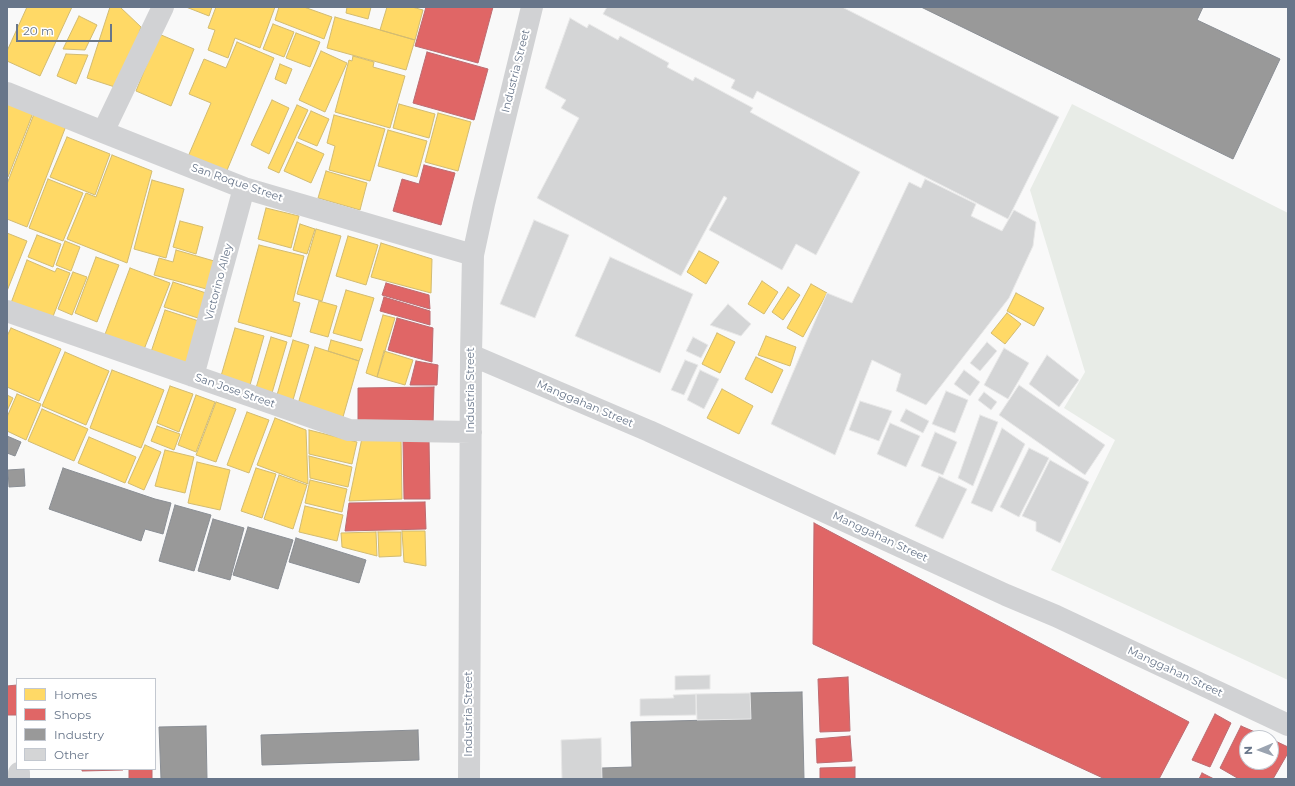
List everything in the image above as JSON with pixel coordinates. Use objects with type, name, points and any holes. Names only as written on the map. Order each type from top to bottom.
[{"type":"street","points":[[103,132],[163,7]]},
{"type":"street","name":"Industria Street","points":[[469,779],[471,355],[473,255],[532,7]]},
{"type":"street","name":"San Roque Street","points":[[7,93],[244,188],[473,255]]},
{"type":"street","name":"Victorino Alley","points":[[194,376],[244,188]]},
{"type":"street","name":"San Jose Street","points":[[7,311],[349,430],[471,432]]},
{"type":"street","name":"Manggahan Street","points":[[471,355],[649,431],[999,592],[1056,616],[1288,724]]},
{"type":"shaded area","points":[[1072,104],[1288,213],[1288,680],[1051,570],[1115,440],[1064,408],[1085,372],[1030,190]]},
{"type":"building: Homes","points":[[27,7],[72,7],[40,76],[7,61],[7,51]]},
{"type":"building: Homes","points":[[110,7],[120,7],[141,27],[121,89],[87,78]]},
{"type":"building: Homes","points":[[186,7],[212,7],[209,16]]},
{"type":"building: Homes","points":[[216,7],[275,7],[260,48],[235,38],[228,58],[208,50],[215,30],[208,28]]},
{"type":"building: Homes","points":[[279,7],[304,7],[332,17],[324,39],[275,20]]},
{"type":"building: Homes","points":[[347,7],[371,7],[368,19],[346,13]]},
{"type":"building: Homes","points":[[387,7],[412,7],[423,10],[415,40],[380,30]]},
{"type":"building: Homes","points":[[79,16],[97,25],[85,50],[63,49]]},
{"type":"building: Homes","points":[[335,17],[415,40],[406,70],[327,48]]},
{"type":"building: Homes","points":[[273,24],[294,32],[284,57],[263,49]]},
{"type":"building: Homes","points":[[296,33],[320,42],[310,67],[286,58]]},
{"type":"building: Homes","points":[[159,34],[194,49],[171,106],[136,91]]},
{"type":"building: Homes","points":[[237,42],[274,58],[225,175],[187,159],[211,103],[189,94],[204,59],[226,68]]},
{"type":"building: Homes","points":[[321,51],[347,63],[325,112],[299,100]]},
{"type":"building: Homes","points":[[66,54],[88,55],[76,84],[57,76]]},
{"type":"building: Homes","points":[[353,56],[374,62],[373,67],[405,76],[390,128],[335,112],[349,60],[352,61]]},
{"type":"building: Homes","points":[[280,64],[292,69],[286,84],[275,79]]},
{"type":"building: Homes","points":[[272,100],[289,108],[269,154],[251,145]]},
{"type":"building: Homes","points":[[7,102],[33,113],[8,177],[7,176]]},
{"type":"building: Homes","points":[[399,104],[435,114],[429,138],[393,128]]},
{"type":"building: Homes","points":[[297,105],[308,110],[279,173],[268,168]]},
{"type":"building: Homes","points":[[311,111],[329,119],[317,146],[298,138]]},
{"type":"building: Homes","points":[[438,113],[471,122],[458,171],[425,162]]},
{"type":"building: Homes","points":[[34,114],[66,126],[27,227],[7,219],[7,184]]},
{"type":"building: Homes","points":[[334,115],[385,129],[370,181],[329,170],[335,146],[327,143]]},
{"type":"building: Homes","points":[[388,130],[427,141],[417,177],[378,166]]},
{"type":"building: Homes","points":[[67,137],[110,154],[95,195],[50,177]]},
{"type":"building: Homes","points":[[297,142],[324,154],[311,183],[284,171]]},
{"type":"building: Homes","points":[[112,155],[152,171],[127,263],[67,239],[86,193],[96,197]]},
{"type":"building: Homes","points":[[326,171],[367,183],[360,210],[318,198]]},
{"type":"building: Homes","points":[[48,179],[83,193],[63,241],[29,228]]},
{"type":"building: Homes","points":[[152,180],[184,189],[166,258],[134,249]]},
{"type":"building: Homes","points":[[266,208],[299,216],[291,248],[258,239]]},
{"type":"building: Homes","points":[[180,221],[203,227],[196,254],[173,247]]},
{"type":"building: Homes","points":[[300,224],[315,229],[307,254],[293,250]]},
{"type":"building: Homes","points":[[316,229],[341,236],[322,301],[297,294]]},
{"type":"building: Homes","points":[[7,233],[27,241],[7,291]]},
{"type":"building: Homes","points":[[37,235],[61,244],[53,267],[28,257]]},
{"type":"building: Homes","points":[[348,236],[378,245],[366,285],[336,276]]},
{"type":"building: Homes","points":[[65,241],[80,247],[71,271],[56,265]]},
{"type":"building: Homes","points":[[381,243],[432,259],[431,293],[371,277]]},
{"type":"building: Homes","points":[[259,245],[304,256],[293,301],[300,303],[291,337],[238,322]]},
{"type":"building: Homes","points":[[176,250],[221,263],[214,291],[154,275],[159,258],[173,262]]},
{"type":"building: Homes","points":[[699,251],[719,262],[706,284],[687,272]]},
{"type":"building: Homes","points":[[96,257],[119,265],[97,322],[75,313]]},
{"type":"building: Homes","points":[[27,260],[55,272],[57,268],[70,273],[52,319],[11,303]]},
{"type":"building: Homes","points":[[130,268],[170,283],[143,352],[104,337]]},
{"type":"building: Homes","points":[[73,272],[87,277],[72,315],[58,309]]},
{"type":"building: Homes","points":[[762,281],[778,292],[764,314],[748,304]]},
{"type":"building: Homes","points":[[173,282],[212,295],[204,320],[164,307]]},
{"type":"building: Homes","points":[[811,284],[827,293],[803,337],[787,328]]},
{"type":"building: Homes","points":[[788,287],[800,295],[783,320],[772,312]]},
{"type":"building: Homes","points":[[346,290],[374,298],[361,341],[333,333]]},
{"type":"building: Homes","points":[[1016,293],[1044,308],[1034,326],[1007,311]]},
{"type":"building: Homes","points":[[319,301],[337,306],[328,337],[310,332]]},
{"type":"building: Homes","points":[[165,310],[205,323],[189,371],[149,358]]},
{"type":"building: Homes","points":[[1007,313],[1021,324],[1005,344],[991,333]]},
{"type":"building: Homes","points":[[383,315],[395,318],[377,377],[366,373]]},
{"type":"building: Homes","points":[[11,328],[61,349],[39,401],[7,387],[7,336]]},
{"type":"building: Homes","points":[[235,328],[264,336],[250,385],[221,376]]},
{"type":"building: Homes","points":[[717,333],[735,342],[720,373],[702,364]]},
{"type":"building: Homes","points":[[766,336],[796,347],[790,366],[758,355]]},
{"type":"building: Homes","points":[[271,337],[287,342],[272,393],[256,388]]},
{"type":"building: Homes","points":[[293,340],[309,345],[293,400],[277,395]]},
{"type":"building: Homes","points":[[331,340],[363,349],[359,361],[328,351]]},
{"type":"building: Homes","points":[[315,347],[359,361],[343,417],[298,404]]},
{"type":"building: Homes","points":[[384,351],[413,360],[405,385],[377,377]]},
{"type":"building: Homes","points":[[65,352],[109,371],[86,425],[42,406]]},
{"type":"building: Homes","points":[[756,357],[783,370],[772,393],[745,379]]},
{"type":"building: Homes","points":[[112,370],[164,390],[141,448],[90,428]]},
{"type":"building: Homes","points":[[170,386],[193,394],[179,432],[157,423]]},
{"type":"building: Homes","points":[[722,389],[753,406],[739,434],[707,418]]},
{"type":"building: Homes","points":[[17,394],[41,404],[26,440],[7,431],[7,417]]},
{"type":"building: Homes","points":[[7,395],[13,398],[7,411]]},
{"type":"building: Homes","points":[[196,395],[215,402],[196,452],[178,445]]},
{"type":"building: Homes","points":[[216,402],[236,409],[216,462],[196,455]]},
{"type":"building: Homes","points":[[42,409],[88,429],[74,461],[28,441]]},
{"type":"building: Homes","points":[[247,412],[269,420],[249,473],[227,465]]},
{"type":"building: Homes","points":[[275,418],[306,430],[308,484],[257,465]]},
{"type":"building: Homes","points":[[157,426],[180,434],[174,450],[151,441]]},
{"type":"building: Homes","points":[[309,430],[357,442],[352,464],[309,454]]},
{"type":"building: Homes","points":[[89,437],[136,457],[125,483],[78,463]]},
{"type":"building: Homes","points":[[401,437],[402,499],[349,501],[362,438]]},
{"type":"building: Homes","points":[[145,445],[161,452],[144,490],[128,483]]},
{"type":"building: Homes","points":[[165,450],[194,457],[185,493],[155,486]]},
{"type":"building: Homes","points":[[309,456],[352,467],[348,487],[310,478]]},
{"type":"building: Homes","points":[[197,462],[230,470],[220,510],[188,503]]},
{"type":"building: Homes","points":[[256,468],[276,474],[262,518],[241,511]]},
{"type":"building: Homes","points":[[279,475],[307,485],[293,529],[264,519]]},
{"type":"building: Homes","points":[[310,480],[347,489],[342,512],[305,503]]},
{"type":"building: Homes","points":[[305,506],[343,515],[337,541],[299,532]]},
{"type":"building: Homes","points":[[402,531],[425,531],[426,566],[404,562]]},
{"type":"building: Homes","points":[[376,532],[377,556],[342,547],[341,533]]},
{"type":"building: Homes","points":[[378,532],[401,532],[401,556],[379,557]]},
{"type":"building: Shops","points":[[426,7],[493,7],[478,63],[415,46]]},
{"type":"building: Shops","points":[[427,52],[488,69],[474,120],[413,103]]},
{"type":"building: Shops","points":[[424,165],[455,173],[441,225],[393,211],[402,179],[419,184]]},
{"type":"building: Shops","points":[[386,283],[429,295],[430,309],[382,295]]},
{"type":"building: Shops","points":[[384,297],[430,311],[430,325],[380,311]]},
{"type":"building: Shops","points":[[397,318],[433,328],[432,362],[388,350]]},
{"type":"building: Shops","points":[[416,361],[438,365],[437,385],[410,385]]},
{"type":"building: Shops","points":[[434,387],[433,426],[358,426],[358,388]]},
{"type":"building: Shops","points":[[429,438],[430,499],[404,499],[403,439]]},
{"type":"building: Shops","points":[[425,502],[426,529],[345,531],[349,503]]},
{"type":"building: Shops","points":[[814,523],[1189,722],[1159,779],[1105,779],[813,644]]},
{"type":"building: Shops","points":[[848,677],[850,731],[820,732],[818,679]]},
{"type":"building: Shops","points":[[16,685],[16,715],[7,715],[7,686]]},
{"type":"building: Shops","points":[[1215,714],[1231,723],[1210,767],[1192,760]]},
{"type":"building: Shops","points":[[1241,726],[1250,730],[1239,730]]},
{"type":"building: Shops","points":[[1239,730],[1239,770],[1278,770],[1273,779],[1239,779],[1220,768]]},
{"type":"building: Shops","points":[[850,736],[852,761],[817,763],[816,739]]},
{"type":"building: Shops","points":[[1279,743],[1288,747],[1288,753],[1279,769]]},
{"type":"building: Shops","points":[[855,767],[855,779],[820,779],[820,768]]},
{"type":"building: Shops","points":[[82,770],[123,770],[82,771]]},
{"type":"building: Shops","points":[[129,770],[152,770],[152,779],[129,779]]},
{"type":"building: Shops","points":[[1202,773],[1214,779],[1199,779]]},
{"type":"building: Industry","points":[[921,7],[1203,7],[1197,20],[1280,59],[1233,159]]},
{"type":"building: Industry","points":[[7,436],[21,442],[15,456],[7,453]]},
{"type":"building: Industry","points":[[63,468],[171,503],[163,534],[145,529],[141,541],[49,509]]},
{"type":"building: Industry","points":[[24,469],[25,486],[9,487],[8,470]]},
{"type":"building: Industry","points":[[175,505],[211,515],[194,571],[159,561]]},
{"type":"building: Industry","points":[[213,519],[244,528],[230,580],[198,571]]},
{"type":"building: Industry","points":[[248,527],[293,540],[278,589],[233,575]]},
{"type":"building: Industry","points":[[296,538],[366,560],[359,583],[289,562]]},
{"type":"building: Industry","points":[[802,692],[804,779],[602,779],[602,768],[632,767],[631,722],[751,719],[750,693]]},
{"type":"building: Industry","points":[[206,726],[207,779],[161,779],[159,727]]},
{"type":"building: Industry","points":[[418,730],[419,760],[262,765],[261,735]]},
{"type":"building: Other","points":[[607,7],[842,7],[1059,117],[1008,219],[757,91],[753,99],[731,88],[735,80],[603,14]]},
{"type":"building: Other","points":[[570,18],[587,28],[589,24],[618,40],[620,36],[669,63],[667,67],[693,81],[695,77],[753,108],[750,112],[860,172],[816,255],[796,244],[782,270],[709,230],[727,198],[724,196],[681,276],[537,198],[579,118],[561,108],[566,100],[545,88]]},
{"type":"building: Other","points":[[925,179],[976,204],[971,216],[1002,231],[1014,210],[1036,222],[1033,246],[1009,298],[926,405],[896,391],[901,374],[872,360],[835,455],[771,424],[827,293],[852,303],[909,182],[921,188]]},
{"type":"building: Other","points":[[534,220],[569,235],[535,318],[500,304]]},
{"type":"building: Other","points":[[610,257],[693,294],[660,373],[575,336]]},
{"type":"building: Other","points":[[728,304],[751,324],[741,336],[710,325]]},
{"type":"building: Other","points":[[693,337],[708,345],[701,358],[686,351]]},
{"type":"building: Other","points":[[987,342],[997,351],[980,371],[970,363]]},
{"type":"building: Other","points":[[1004,348],[1029,363],[1008,399],[984,385]]},
{"type":"building: Other","points":[[1047,355],[1079,380],[1059,407],[1029,384]]},
{"type":"building: Other","points":[[685,360],[698,365],[684,395],[671,390]]},
{"type":"building: Other","points":[[700,370],[719,379],[704,409],[687,400]]},
{"type":"building: Other","points":[[964,370],[980,382],[970,396],[954,384]]},
{"type":"building: Other","points":[[1019,385],[1105,445],[1085,475],[999,415]]},
{"type":"building: Other","points":[[946,391],[968,400],[955,433],[932,424]]},
{"type":"building: Other","points":[[984,392],[997,402],[991,410],[978,400]]},
{"type":"building: Other","points":[[860,401],[892,411],[879,441],[849,430]]},
{"type":"building: Other","points":[[906,409],[929,421],[923,433],[900,421]]},
{"type":"building: Other","points":[[980,415],[998,422],[973,486],[958,478]]},
{"type":"building: Other","points":[[890,423],[920,436],[906,467],[877,454]]},
{"type":"building: Other","points":[[1002,428],[1025,444],[992,512],[971,503]]},
{"type":"building: Other","points":[[935,432],[957,442],[943,475],[921,466]]},
{"type":"building: Other","points":[[1029,448],[1049,458],[1019,517],[1000,507]]},
{"type":"building: Other","points":[[1050,460],[1089,482],[1060,543],[1036,531],[1036,522],[1022,516]]},
{"type":"building: Other","points":[[939,476],[967,489],[943,539],[915,526]]},
{"type":"building: Other","points":[[710,675],[710,689],[675,690],[675,676]]},
{"type":"building: Other","points":[[750,693],[751,719],[697,720],[696,694]]},
{"type":"building: Other","points":[[696,694],[696,715],[640,716],[640,699],[674,698],[673,695]]},
{"type":"building: Other","points":[[601,738],[602,779],[562,779],[561,740]]}]
